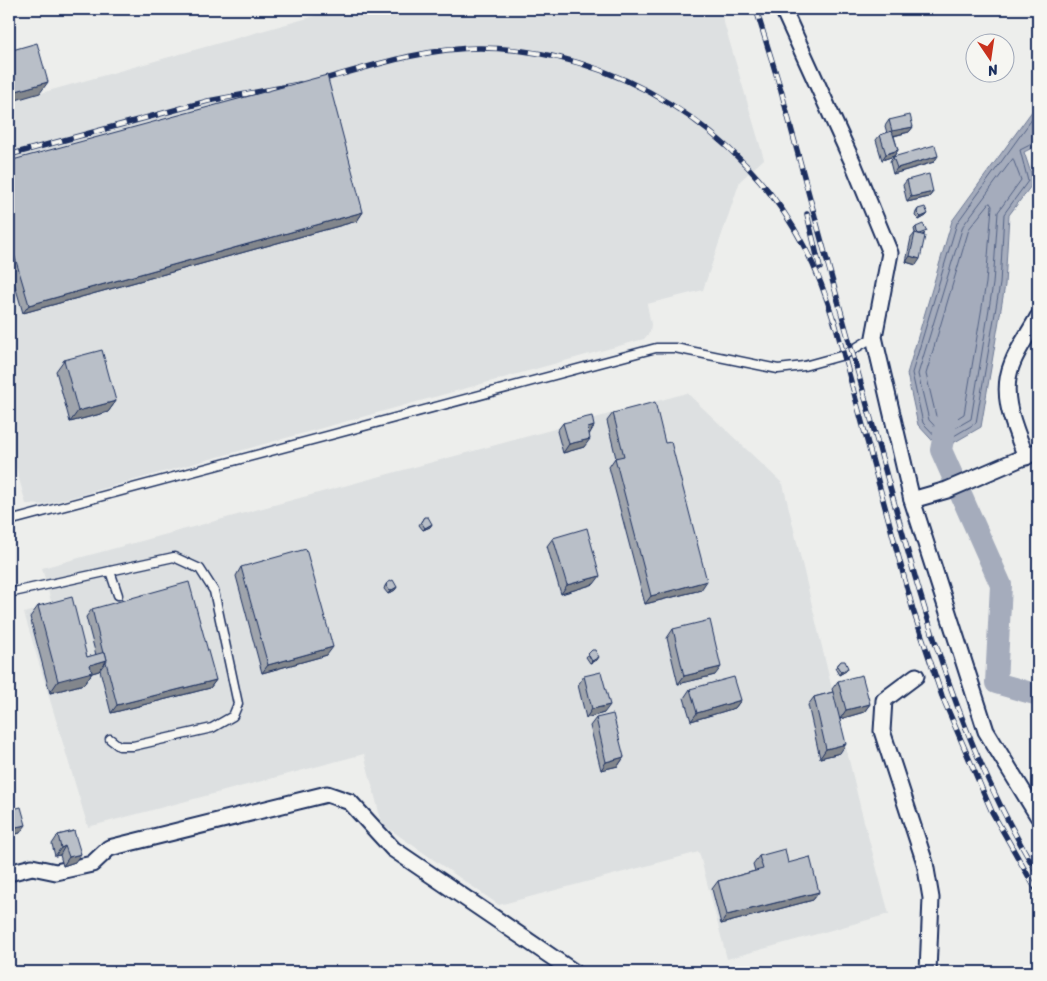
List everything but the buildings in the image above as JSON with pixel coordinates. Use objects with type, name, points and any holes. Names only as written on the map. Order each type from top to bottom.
[{"type":"street","points":[[783,9],[853,163],[890,252],[874,337],[912,500],[986,731],[1038,816]]},
{"type":"street","points":[[912,500],[947,490],[1032,454],[1009,408],[1007,384],[1012,364],[1038,316]]},
{"type":"street","points":[[916,676],[884,700],[882,731],[925,863],[931,898],[928,972]]},
{"type":"street","points":[[9,872],[32,867],[56,872],[92,864],[109,848],[327,794],[350,802],[393,849],[574,972]]},
{"type":"lane","points":[[9,521],[656,348],[675,348],[778,369],[804,366],[844,355],[874,337]]},
{"type":"lane","points":[[9,593],[174,557],[200,569],[214,591],[238,704],[233,716],[212,728],[132,746],[119,746],[110,739]]},
{"type":"lane","points":[[110,570],[118,595]]},
{"type":"shaded area","points":[[332,9],[720,9],[764,159],[740,181],[703,290],[647,304],[651,324],[650,332],[644,339],[44,505],[26,504],[9,442],[9,102],[308,18]]},
{"type":"shaded area","points":[[687,393],[783,484],[861,810],[889,914],[727,959],[699,852],[499,905],[382,824],[364,754],[88,827],[24,613],[52,605],[42,568]]},
{"type":"water","points":[[1038,103],[1038,145],[1024,152],[1034,182],[1009,215],[1005,285],[981,427],[941,450],[918,425],[907,374],[952,221]]},
{"type":"waterway","points":[[947,419],[941,450],[1001,585],[996,683],[1038,695]]},
{"type":"railway","points":[[756,9],[781,90],[927,618],[944,670],[985,773],[1010,824],[1038,874]]},
{"type":"railway","points":[[314,82],[417,55],[438,51],[480,48],[530,52],[579,63],[626,80],[670,104],[711,133],[747,167],[779,205],[805,248],[822,286],[835,325]]},
{"type":"railway","points":[[9,155],[208,101],[300,84]]},
{"type":"railway","points":[[807,214],[820,268]]},
{"type":"railway","points":[[834,319],[913,610],[942,696],[992,812],[1038,893]]}]
